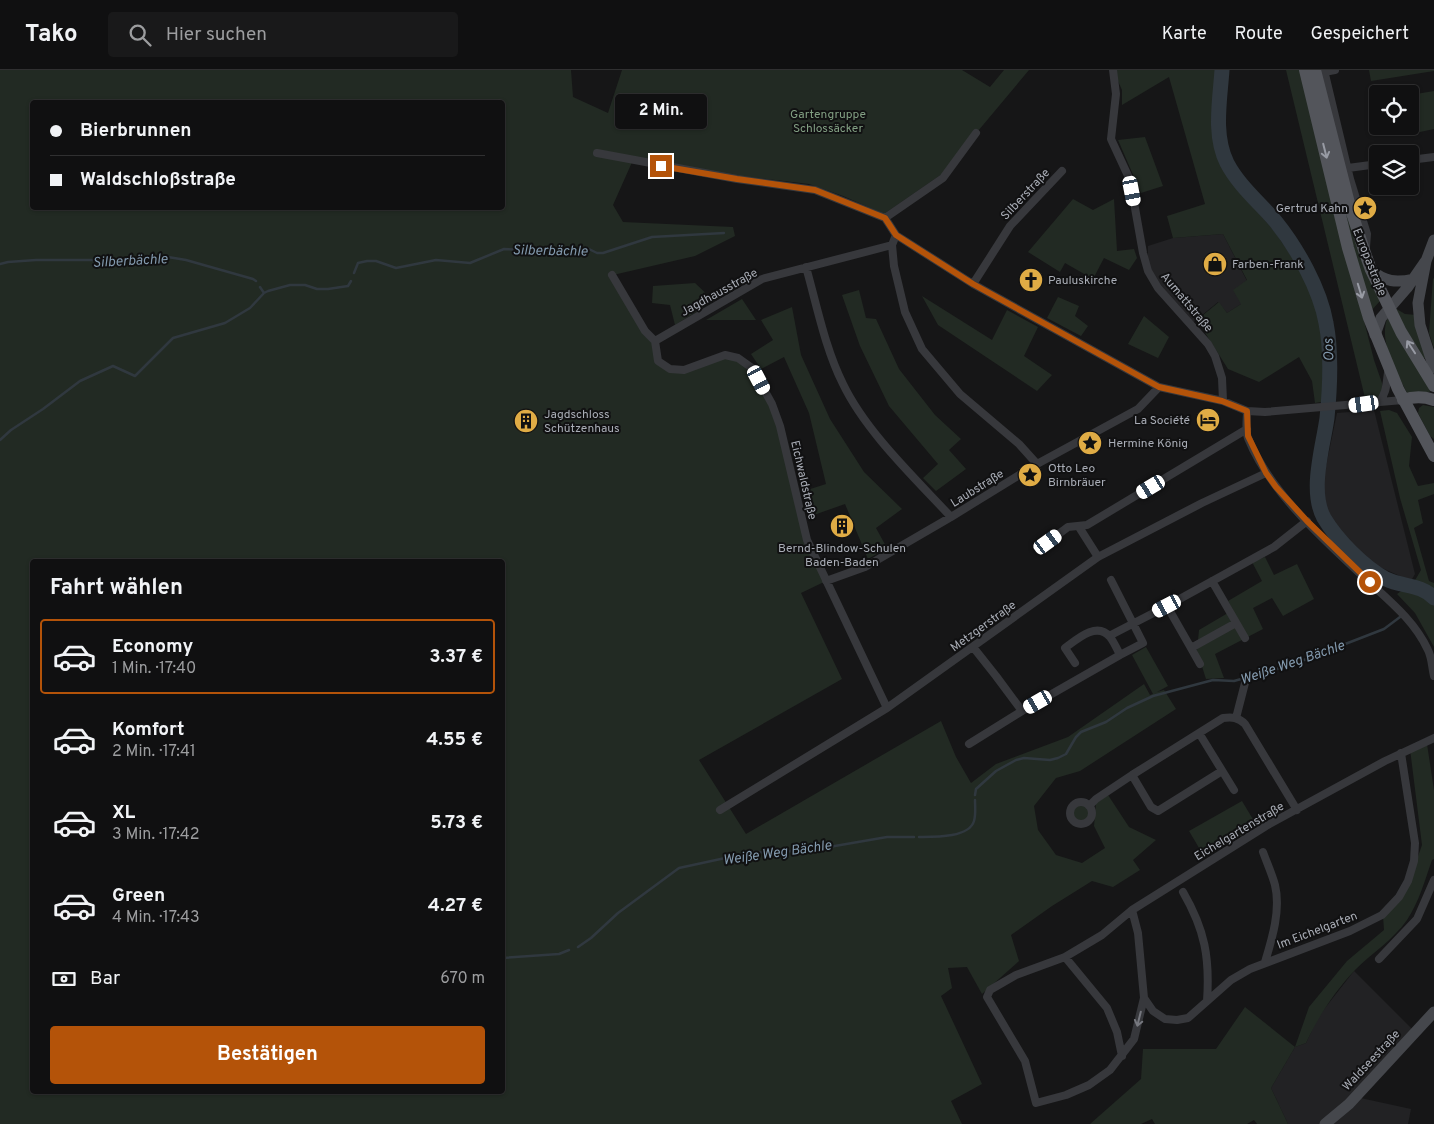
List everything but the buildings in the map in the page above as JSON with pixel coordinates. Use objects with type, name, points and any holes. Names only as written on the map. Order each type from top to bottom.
[{"type":"main road","name":"Europastraße","points":[[1305,70],[1355,272],[1375,334],[1412,417],[1429,443],[1434,456]]},
{"type":"main road","name":"Europastraße","points":[[1321,71],[1350,207],[1371,270],[1401,332],[1434,386]]},
{"type":"main road","points":[[1404,400],[1413,397],[1431,399]]},
{"type":"main road","points":[[1412,417],[1418,404],[1431,399]]},
{"type":"street","name":"Aumattstraße","points":[[1113,70],[1116,94],[1111,139],[1130,180],[1147,266],[1158,288],[1208,344],[1215,356],[1222,378],[1222,401]]},
{"type":"street","points":[[1335,70],[1321,71],[1367,234],[1365,253]]},
{"type":"street","points":[[885,218],[943,178],[976,134]]},
{"type":"street","points":[[597,153],[675,169],[815,190],[885,218],[896,235],[973,284],[1159,387],[1222,401],[1247,411],[1265,412],[1404,400]]},
{"type":"street","points":[[1419,159],[1434,157]]},
{"type":"street","points":[[1348,168],[1369,165]]},
{"type":"street","name":"Silberstraße","points":[[973,284],[1010,226],[1062,171]]},
{"type":"street","points":[[896,235],[892,245],[894,266],[905,312],[922,349],[960,394],[1019,444],[1037,464]]},
{"type":"street","points":[[1434,240],[1426,261],[1418,303],[1424,340],[1434,368]]},
{"type":"street","name":"Jagdhausstraße","points":[[655,341],[762,279],[892,245]]},
{"type":"street","points":[[1375,334],[1381,318],[1414,279],[1426,261]]},
{"type":"street","points":[[806,267],[832,358],[843,384],[871,427],[951,518]]},
{"type":"street","points":[[1371,270],[1380,277],[1393,282],[1414,279]]},
{"type":"street","points":[[612,275],[644,331],[655,341]]},
{"type":"street","name":"Eichwaldstraße","points":[[655,341],[658,361],[670,369],[684,370],[725,355],[738,358],[752,368],[772,404],[780,426],[807,540],[887,708]]},
{"type":"street","points":[[1379,402],[1386,392],[1389,367]]},
{"type":"street","name":"Laubstraße","points":[[826,581],[865,567],[951,518],[1037,464],[1138,409],[1159,387]]},
{"type":"street","points":[[1247,411],[1248,436],[1266,473],[1290,504],[1399,608],[1429,651],[1434,676]]},
{"type":"street","points":[[1048,542],[1068,527],[1087,525],[1247,429]]},
{"type":"street","name":"Metzgerstraße","points":[[720,810],[887,708],[1098,557],[1202,503],[1266,473]]},
{"type":"street","points":[[1109,636],[1274,547],[1307,521]]},
{"type":"street","points":[[1079,527],[1098,557]]},
{"type":"street","points":[[969,744],[1022,711],[1143,643],[1111,580]]},
{"type":"street","points":[[1212,581],[1245,638]]},
{"type":"street","points":[[1167,606],[1200,664]]},
{"type":"street","points":[[1191,648],[1236,624]]},
{"type":"street","points":[[1075,663],[1065,648],[1090,631],[1101,632],[1109,636],[1120,655]]},
{"type":"street","points":[[973,647],[1022,711]]},
{"type":"street","points":[[1236,718],[1245,684]]},
{"type":"street","points":[[1089,806],[1096,799],[1132,775],[1223,718],[1236,718],[1245,724],[1297,810]]},
{"type":"street","points":[[1199,733],[1234,790]]},
{"type":"street","name":"Eichelgartenstraße","points":[[1065,957],[1102,935],[1132,910],[1245,839],[1401,753],[1434,738]]},
{"type":"street","name":"Im Eichelgarten","points":[[1144,998],[1153,1011],[1165,1019],[1177,1020],[1188,1018],[1231,980],[1265,962],[1350,931],[1382,915],[1399,897],[1408,881],[1414,861],[1415,843],[1401,753]]},
{"type":"street","points":[[1132,775],[1151,807],[1158,811],[1222,772]]},
{"type":"street","name":"Im Eichelgarten","points":[[1263,852],[1275,887],[1277,906],[1275,923],[1265,962]]},
{"type":"street","points":[[1379,959],[1417,919],[1434,880]]},
{"type":"street","points":[[1183,892],[1196,914],[1201,928],[1208,963],[1207,1001]]},
{"type":"street","points":[[1122,1056],[1117,1032],[1107,1008],[1065,957],[1016,975],[990,990],[987,997],[1025,1061],[1036,1104],[1089,1086],[1110,1070],[1122,1056],[1134,1039],[1144,998],[1138,933],[1132,910]]},
{"type":"street","name":"Waldseestraße","points":[[1325,1124],[1349,1104],[1434,1012]]},
{"type":"shaded area","points":[[1223,234],[1247,281],[1241,304],[1227,313],[1218,302],[1190,325],[1148,271],[1148,246],[1173,238]]},
{"type":"shaded area","points":[[1374,410],[1415,574],[1411,581],[1373,564],[1351,546],[1325,515],[1321,490],[1337,413]]},
{"type":"shaded area","points":[[1354,971],[1415,1032],[1356,1097],[1411,1109],[1408,1124],[1288,1124],[1271,1088],[1295,1047],[1306,1043],[1318,1017]]},
{"type":"green space","name":"Gartengruppe Schlossäcker","points":[[0,70],[571,70],[573,97],[608,113],[622,70],[962,70],[990,87],[1004,70],[1029,70],[942,174],[884,214],[809,184],[741,176],[737,179],[633,160],[613,205],[623,222],[733,227],[735,236],[695,256],[613,275],[655,341],[658,361],[684,370],[725,355],[752,368],[772,404],[807,540],[826,581],[801,593],[842,679],[699,760],[746,834],[941,721],[956,757],[971,783],[996,764],[1068,737],[1144,684],[1150,695],[1153,694],[1132,655],[1146,647],[1168,686],[1157,692],[1164,690],[1176,709],[1080,771],[1056,778],[1034,806],[1038,830],[1056,855],[1082,863],[1105,848],[1094,826],[1096,803],[1108,795],[1129,827],[1156,840],[1133,860],[1140,870],[1113,887],[1092,881],[1011,935],[1019,961],[982,994],[967,967],[948,968],[952,988],[941,996],[982,1084],[951,1101],[962,1124],[0,1124]]},
{"type":"green space","points":[[1113,70],[1217,70],[1215,130],[1225,168],[1248,201],[1275,232],[1305,277],[1320,316],[1325,352],[1326,401],[1315,403],[1312,381],[1299,357],[1259,382],[1228,369],[1197,320],[1219,302],[1227,313],[1241,304],[1233,290],[1247,280],[1223,234],[1173,238],[1167,216],[1205,204],[1169,77],[1122,105],[1122,90]]},
{"type":"green space","points":[[1286,70],[1300,70],[1374,360],[1382,383],[1382,392],[1378,397],[1365,398]]},
{"type":"green space","points":[[1369,70],[1434,70],[1434,71],[1371,81]]},
{"type":"green space","points":[[1434,91],[1434,129],[1419,132],[1419,94]]},
{"type":"green space","points":[[1145,137],[1163,186],[1141,193],[1118,140]]},
{"type":"green space","points":[[1336,178],[1380,301],[1371,311],[1361,279]]},
{"type":"green space","points":[[1073,199],[1093,210],[1114,199],[1117,251],[1134,249],[1137,258],[1129,270],[1104,258],[1093,279],[1065,263],[1060,272],[1028,252]]},
{"type":"green space","points":[[1434,279],[1434,348],[1429,333]]},
{"type":"green space","points":[[695,283],[714,301],[675,325],[670,305],[652,303],[653,286]]},
{"type":"green space","points":[[859,290],[866,318],[876,319],[899,369],[935,415],[961,439],[949,450],[966,469],[936,491],[923,478],[938,464],[889,406],[860,346],[842,295]]},
{"type":"green space","points":[[922,296],[992,340],[1007,310],[1038,327],[1024,356],[1052,375],[1037,391],[938,325]]},
{"type":"green space","points":[[1058,297],[1079,306],[1075,316],[1088,326],[1081,336],[1047,318]]},
{"type":"green space","points":[[742,299],[756,320],[706,320]]},
{"type":"green space","points":[[792,307],[801,355],[830,419],[864,472],[902,509],[876,528],[887,548],[868,559],[845,504],[811,516],[804,491],[826,484],[809,413],[784,357],[761,369],[751,354],[773,340],[761,320]]},
{"type":"green space","points":[[1395,308],[1405,314],[1416,315],[1426,358],[1423,358]]},
{"type":"green space","points":[[1144,316],[1169,337],[1158,358],[1128,344]]},
{"type":"green space","points":[[1387,319],[1389,319],[1431,391],[1408,394],[1406,391],[1393,365],[1387,347],[1385,328]]},
{"type":"green space","points":[[1423,405],[1434,407],[1434,439],[1430,436],[1418,413],[1419,408]]},
{"type":"green space","points":[[1389,410],[1397,413],[1412,437],[1409,466],[1418,486],[1434,483],[1434,494],[1418,500],[1423,523],[1414,528],[1429,581],[1434,583],[1434,647],[1415,613],[1397,594],[1414,582],[1421,570],[1400,498],[1380,411]]},
{"type":"green space","points":[[1265,557],[1274,575],[1297,564],[1314,599],[1283,616],[1272,598],[1253,608],[1263,629],[1215,654],[1224,678],[1206,679],[1197,651],[1199,630],[1233,610],[1228,601],[1262,581],[1252,562]]},
{"type":"green space","points":[[1427,744],[1434,790],[1434,859],[1418,898],[1407,920],[1401,927],[1355,970],[1334,995],[1306,1043],[1295,1047],[1309,1007],[1347,961],[1384,930],[1383,916],[1408,885],[1422,845],[1410,749]]},
{"type":"green space","points":[[1242,801],[1257,826],[1205,858],[1189,831]]},
{"type":"green space","points":[[1081,802],[1091,809],[1092,813],[1085,823],[1081,824],[1071,817],[1070,813],[1077,803]]},
{"type":"green space","points":[[1245,1007],[1295,1047],[1271,1088],[1288,1124],[1257,1124],[1254,1120],[1247,1124],[1155,1124],[1152,1119],[1141,1124],[1090,1124],[1141,1079],[1143,1049],[1216,1049]]},
{"type":"waterway","name":"Oos","points":[[1222,70],[1219,129],[1220,141],[1227,163],[1237,179],[1276,222],[1292,244],[1313,283],[1326,323],[1330,358],[1329,395],[1317,482],[1320,507],[1324,518],[1336,535],[1369,568],[1392,582],[1423,590],[1434,598]]},
{"type":"waterway","name":"Silberbächle","points":[[354,273],[358,263],[367,261],[376,261],[396,268],[436,260],[470,263],[504,249],[562,251],[587,248],[597,253],[603,253],[652,237],[724,233]]},
{"type":"waterway","name":"Silberbächle","points":[[0,264],[36,260],[95,260],[108,263],[162,256],[186,260],[256,281]]},
{"type":"waterway","points":[[0,440],[11,430],[80,381],[113,366],[135,376],[173,338],[225,323],[250,308],[268,291],[290,285],[305,285],[317,289],[328,289],[348,286],[351,281]]},
{"type":"waterway","name":"Silberbächle","points":[[260,287],[264,293]]},
{"type":"waterway","name":"Weiße Weg Bächle","points":[[975,795],[976,789],[996,771],[1016,760],[1024,758],[1050,760],[1058,758],[1066,754],[1081,732],[1106,722],[1127,708],[1153,696],[1213,680],[1234,681],[1291,665],[1384,629],[1400,617]]},
{"type":"waterway","name":"Weiße Weg Bächle","points":[[919,837],[958,834],[965,831],[971,827],[974,821],[975,800]]},
{"type":"waterway","name":"Weiße Weg Bächle","points":[[578,947],[591,938],[618,913],[679,868],[753,852],[774,853],[829,847],[887,837],[914,837]]},
{"type":"waterway","name":"Weiße Weg Bächle","points":[[505,958],[559,954],[569,950]]},
{"type":"place","name":"Gertrud Kahn","points":[[1365,208]]},
{"type":"place","name":"Farben-Frank","points":[[1215,264]]},
{"type":"place","name":"Pauluskirche","points":[[1031,280]]},
{"type":"place","name":"La Société","points":[[1208,420]]},
{"type":"place","name":"Jagdschloss Schützenhaus","points":[[526,421]]},
{"type":"place","name":"Hermine König","points":[[1090,443]]},
{"type":"place","name":"Otto Leo Birnbräuer","points":[[1030,475]]},
{"type":"place","name":"Bernd-Blindow-Schulen Baden-Baden","points":[[842,526]]},
{"type":"route","points":[[661,166],[815,190],[885,218],[896,235],[973,284],[1159,387],[1222,401],[1247,411],[1248,436],[1266,473],[1276,487],[1290,504],[1370,582]]}]
